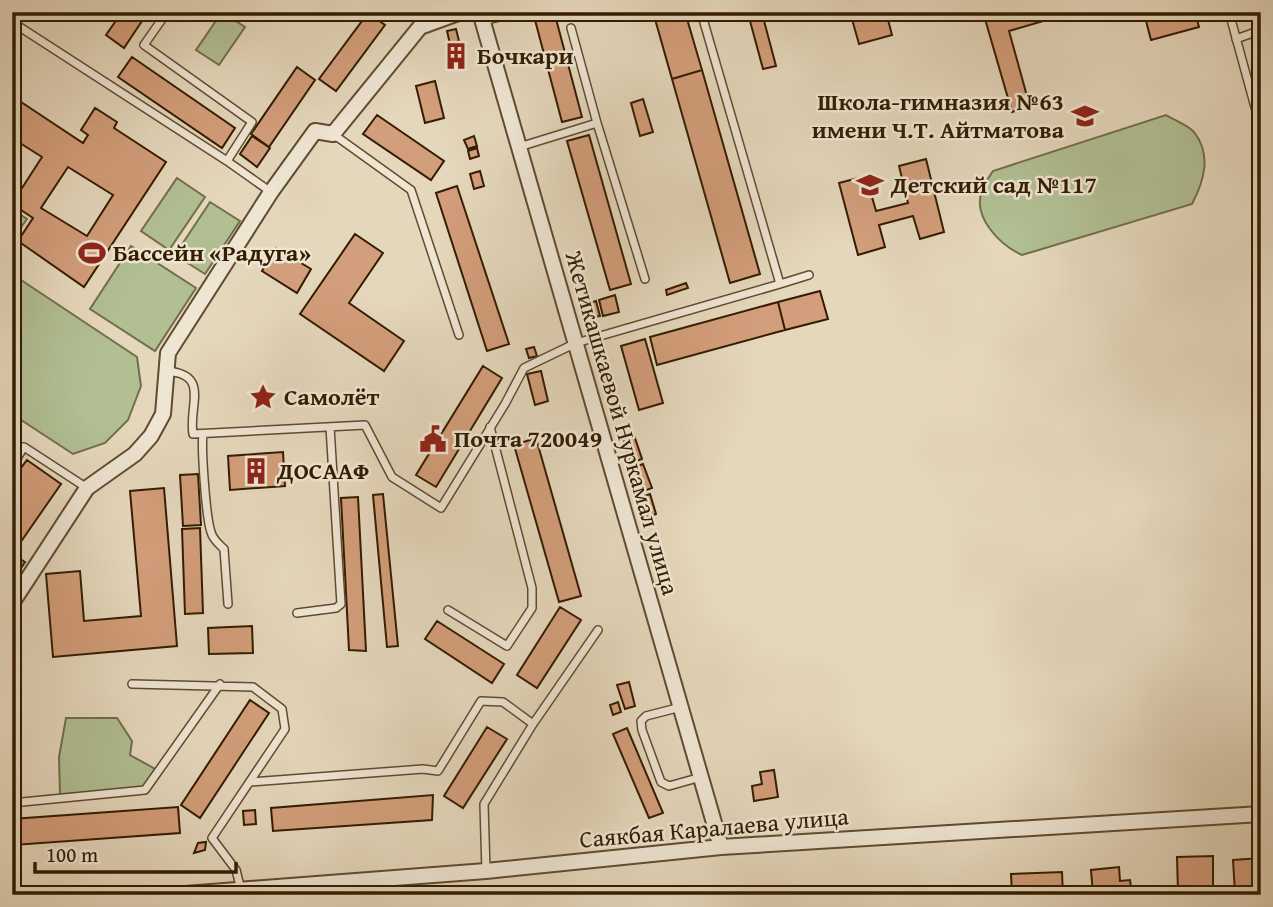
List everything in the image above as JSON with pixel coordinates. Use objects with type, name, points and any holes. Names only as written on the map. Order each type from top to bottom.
[{"type":"street","points":[[12,603],[87,488],[135,454],[151,436],[163,414],[168,353],[271,192],[315,131],[333,134],[420,27],[461,12]]},
{"type":"street","name":"Жетикашкаевой Нуркамал улица","points":[[482,17],[721,847]]},
{"type":"street","name":"Саякбая Каралаева улица","points":[[172,895],[486,871],[721,847],[1261,814]]},
{"type":"lane","points":[[167,12],[144,45],[252,122],[226,161]]},
{"type":"lane","points":[[482,17],[520,12]]},
{"type":"lane","points":[[701,12],[780,284]]},
{"type":"lane","points":[[1229,12],[1261,129]]},
{"type":"lane","points":[[12,22],[271,192]]},
{"type":"lane","points":[[570,28],[645,278]]},
{"type":"lane","points":[[1236,39],[1261,30]]},
{"type":"lane","points":[[519,146],[597,123]]},
{"type":"lane","points":[[333,134],[411,190],[459,335]]},
{"type":"lane","points":[[166,372],[185,374],[193,383],[193,434],[365,425],[392,477],[440,508],[524,368],[576,343],[809,275]]},
{"type":"lane","points":[[297,614],[336,608],[341,604],[330,427]]},
{"type":"lane","points":[[449,610],[507,646],[532,608],[532,588],[491,427]]},
{"type":"lane","points":[[204,434],[201,448],[209,526],[211,534],[225,549],[228,604]]},
{"type":"lane","points":[[12,466],[24,447],[87,488]]},
{"type":"lane","points":[[486,871],[484,804],[533,724],[598,630]]},
{"type":"lane","points":[[132,684],[220,684],[253,687],[282,709],[285,729],[212,838],[236,870],[241,891]]},
{"type":"lane","points":[[12,803],[145,790],[220,684]]},
{"type":"lane","points":[[250,782],[423,769],[438,771],[481,701],[503,702],[533,724]]},
{"type":"lane","points":[[681,707],[646,716],[641,721],[642,730],[661,782],[668,786],[701,777]]},
{"type":"green space","points":[[222,12],[245,27],[219,65],[196,50]]},
{"type":"green space","points":[[1166,115],[1191,129],[1203,150],[1203,177],[1192,204],[1022,255],[997,237],[984,220],[980,201],[984,186],[993,171]]},
{"type":"green space","points":[[177,178],[205,197],[169,250],[141,231]]},
{"type":"green space","points":[[210,202],[240,221],[205,274],[175,255]]},
{"type":"green space","points":[[12,209],[27,219],[12,240]]},
{"type":"green space","points":[[131,246],[196,288],[155,351],[90,309]]},
{"type":"green space","points":[[12,274],[137,357],[141,386],[128,420],[105,443],[73,454],[12,414]]},
{"type":"green space","points":[[66,718],[117,718],[132,741],[130,755],[157,770],[144,788],[60,795],[59,757]]},
{"type":"building","points":[[122,12],[148,12],[124,48],[106,35]]},
{"type":"building","points":[[653,12],[685,12],[702,70],[672,79]]},
{"type":"building","points":[[850,12],[886,12],[892,35],[859,44]]},
{"type":"building","points":[[983,12],[1074,12],[1009,31],[1030,107],[1012,112]]},
{"type":"building","points":[[1195,12],[1199,27],[1151,40],[1145,17],[1132,21],[1129,13]]},
{"type":"building","points":[[368,13],[385,25],[336,91],[319,79]]},
{"type":"building","points":[[555,15],[582,117],[562,122],[535,20]]},
{"type":"building","points":[[763,17],[776,66],[763,69],[750,21]]},
{"type":"building","points":[[456,29],[459,41],[450,44],[447,31]]},
{"type":"building","name":"Бочкари","points":[[459,47],[463,62],[452,65],[448,50]]},
{"type":"building","points":[[132,57],[235,128],[222,148],[118,77]]},
{"type":"building","points":[[297,67],[315,80],[269,147],[251,134]]},
{"type":"building","points":[[702,70],[760,274],[730,283],[672,79]]},
{"type":"building","points":[[435,81],[444,118],[425,123],[416,86]]},
{"type":"building","points":[[12,96],[83,143],[88,135],[81,130],[95,108],[117,122],[114,128],[166,162],[84,287],[18,241],[33,218],[12,204],[12,182],[22,188],[42,157],[12,138]],"holes":[[[68,167],[113,195],[87,236],[41,208]]]},
{"type":"building","points":[[643,99],[653,132],[640,136],[631,103]]},
{"type":"building","points":[[377,115],[444,161],[431,180],[363,134]]},
{"type":"building","points":[[589,135],[631,284],[610,290],[567,141]]},
{"type":"building","points":[[252,136],[270,148],[257,167],[240,154]]},
{"type":"building","points":[[474,136],[477,146],[468,149],[464,140]]},
{"type":"building","points":[[477,148],[479,156],[470,159],[468,151]]},
{"type":"building","points":[[926,159],[944,232],[920,239],[913,216],[879,225],[885,247],[858,255],[839,183],[866,176],[876,211],[908,203],[899,166]]},
{"type":"building","points":[[480,171],[484,186],[474,189],[470,174]]},
{"type":"building","points":[[457,186],[509,344],[487,351],[436,193]]},
{"type":"building","points":[[355,234],[383,253],[349,303],[404,341],[384,371],[300,314]]},
{"type":"building","points":[[276,248],[311,269],[297,293],[262,271]]},
{"type":"building","points":[[686,283],[688,288],[667,295],[666,290]]},
{"type":"building","points":[[820,291],[828,319],[785,330],[778,302]]},
{"type":"building","points":[[615,295],[619,312],[603,316],[599,300]]},
{"type":"building","points":[[596,301],[600,316],[590,318],[586,304]]},
{"type":"building","points":[[778,302],[785,330],[657,365],[650,337]]},
{"type":"building","points":[[645,339],[663,403],[639,410],[621,346]]},
{"type":"building","points":[[534,347],[537,356],[529,358],[526,349]]},
{"type":"building","points":[[483,366],[502,378],[436,487],[416,475]]},
{"type":"building","points":[[541,371],[548,401],[535,405],[527,374]]},
{"type":"building","points":[[634,435],[642,459],[631,463],[623,438]]},
{"type":"building","points":[[536,438],[581,596],[559,602],[514,445]]},
{"type":"building","name":"ДОСААФ","points":[[283,452],[285,486],[230,490],[228,456]]},
{"type":"building","points":[[27,460],[61,484],[20,543],[12,537],[12,480]]},
{"type":"building","points":[[643,464],[652,488],[641,492],[632,468]]},
{"type":"building","points":[[198,474],[201,525],[183,526],[180,475]]},
{"type":"building","points":[[164,488],[177,646],[53,657],[46,574],[80,571],[84,621],[141,616],[130,491]]},
{"type":"building","points":[[383,494],[398,646],[387,647],[373,495]]},
{"type":"building","points":[[650,494],[656,514],[647,518],[642,497]]},
{"type":"building","points":[[358,497],[366,651],[349,650],[341,498]]},
{"type":"building","points":[[200,528],[203,613],[185,614],[182,529]]},
{"type":"building","points":[[12,554],[25,562],[12,582]]},
{"type":"building","points":[[560,607],[581,620],[537,688],[517,675]]},
{"type":"building","points":[[437,621],[504,664],[492,683],[425,639]]},
{"type":"building","points":[[252,626],[253,653],[209,654],[208,628]]},
{"type":"building","points":[[629,682],[635,706],[625,709],[617,685]]},
{"type":"building","points":[[250,700],[269,713],[200,818],[181,805]]},
{"type":"building","points":[[618,702],[621,712],[613,715],[610,705]]},
{"type":"building","points":[[487,727],[507,739],[463,808],[444,796]]},
{"type":"building","points":[[627,728],[663,813],[649,818],[613,734]]},
{"type":"building","points":[[774,770],[778,797],[754,801],[752,786],[762,784],[760,772]]},
{"type":"building","points":[[433,795],[432,820],[273,831],[271,808]]},
{"type":"building","points":[[178,807],[180,833],[14,845],[12,819]]},
{"type":"building","points":[[255,810],[256,824],[244,825],[243,811]]},
{"type":"building","points":[[206,842],[205,850],[194,853],[198,843]]},
{"type":"building","points":[[1213,856],[1213,890],[1178,891],[1177,857]]},
{"type":"building","points":[[1261,858],[1261,892],[1235,893],[1233,860]]},
{"type":"building","points":[[1119,867],[1120,881],[1130,880],[1132,895],[1093,895],[1091,870]]},
{"type":"building","points":[[1062,872],[1063,895],[1012,895],[1011,874]]},
{"type":"building","points":[[918,889],[919,895],[890,895]]},
{"type":"place","name":"Бочкари","points":[[456,56]]},
{"type":"place","name":"Школа-гимназия №63 имени Ч.Т. Айтматова","points":[[1085,116]]},
{"type":"place","name":"Детский сад №117","points":[[870,185]]},
{"type":"place","name":"Бассейн «Радуга»","points":[[92,253]]},
{"type":"place","name":"Самолёт","points":[[263,397]]},
{"type":"place","name":"Почта 720049","points":[[433,439]]},
{"type":"place","name":"ДОСААФ","points":[[256,471]]}]
